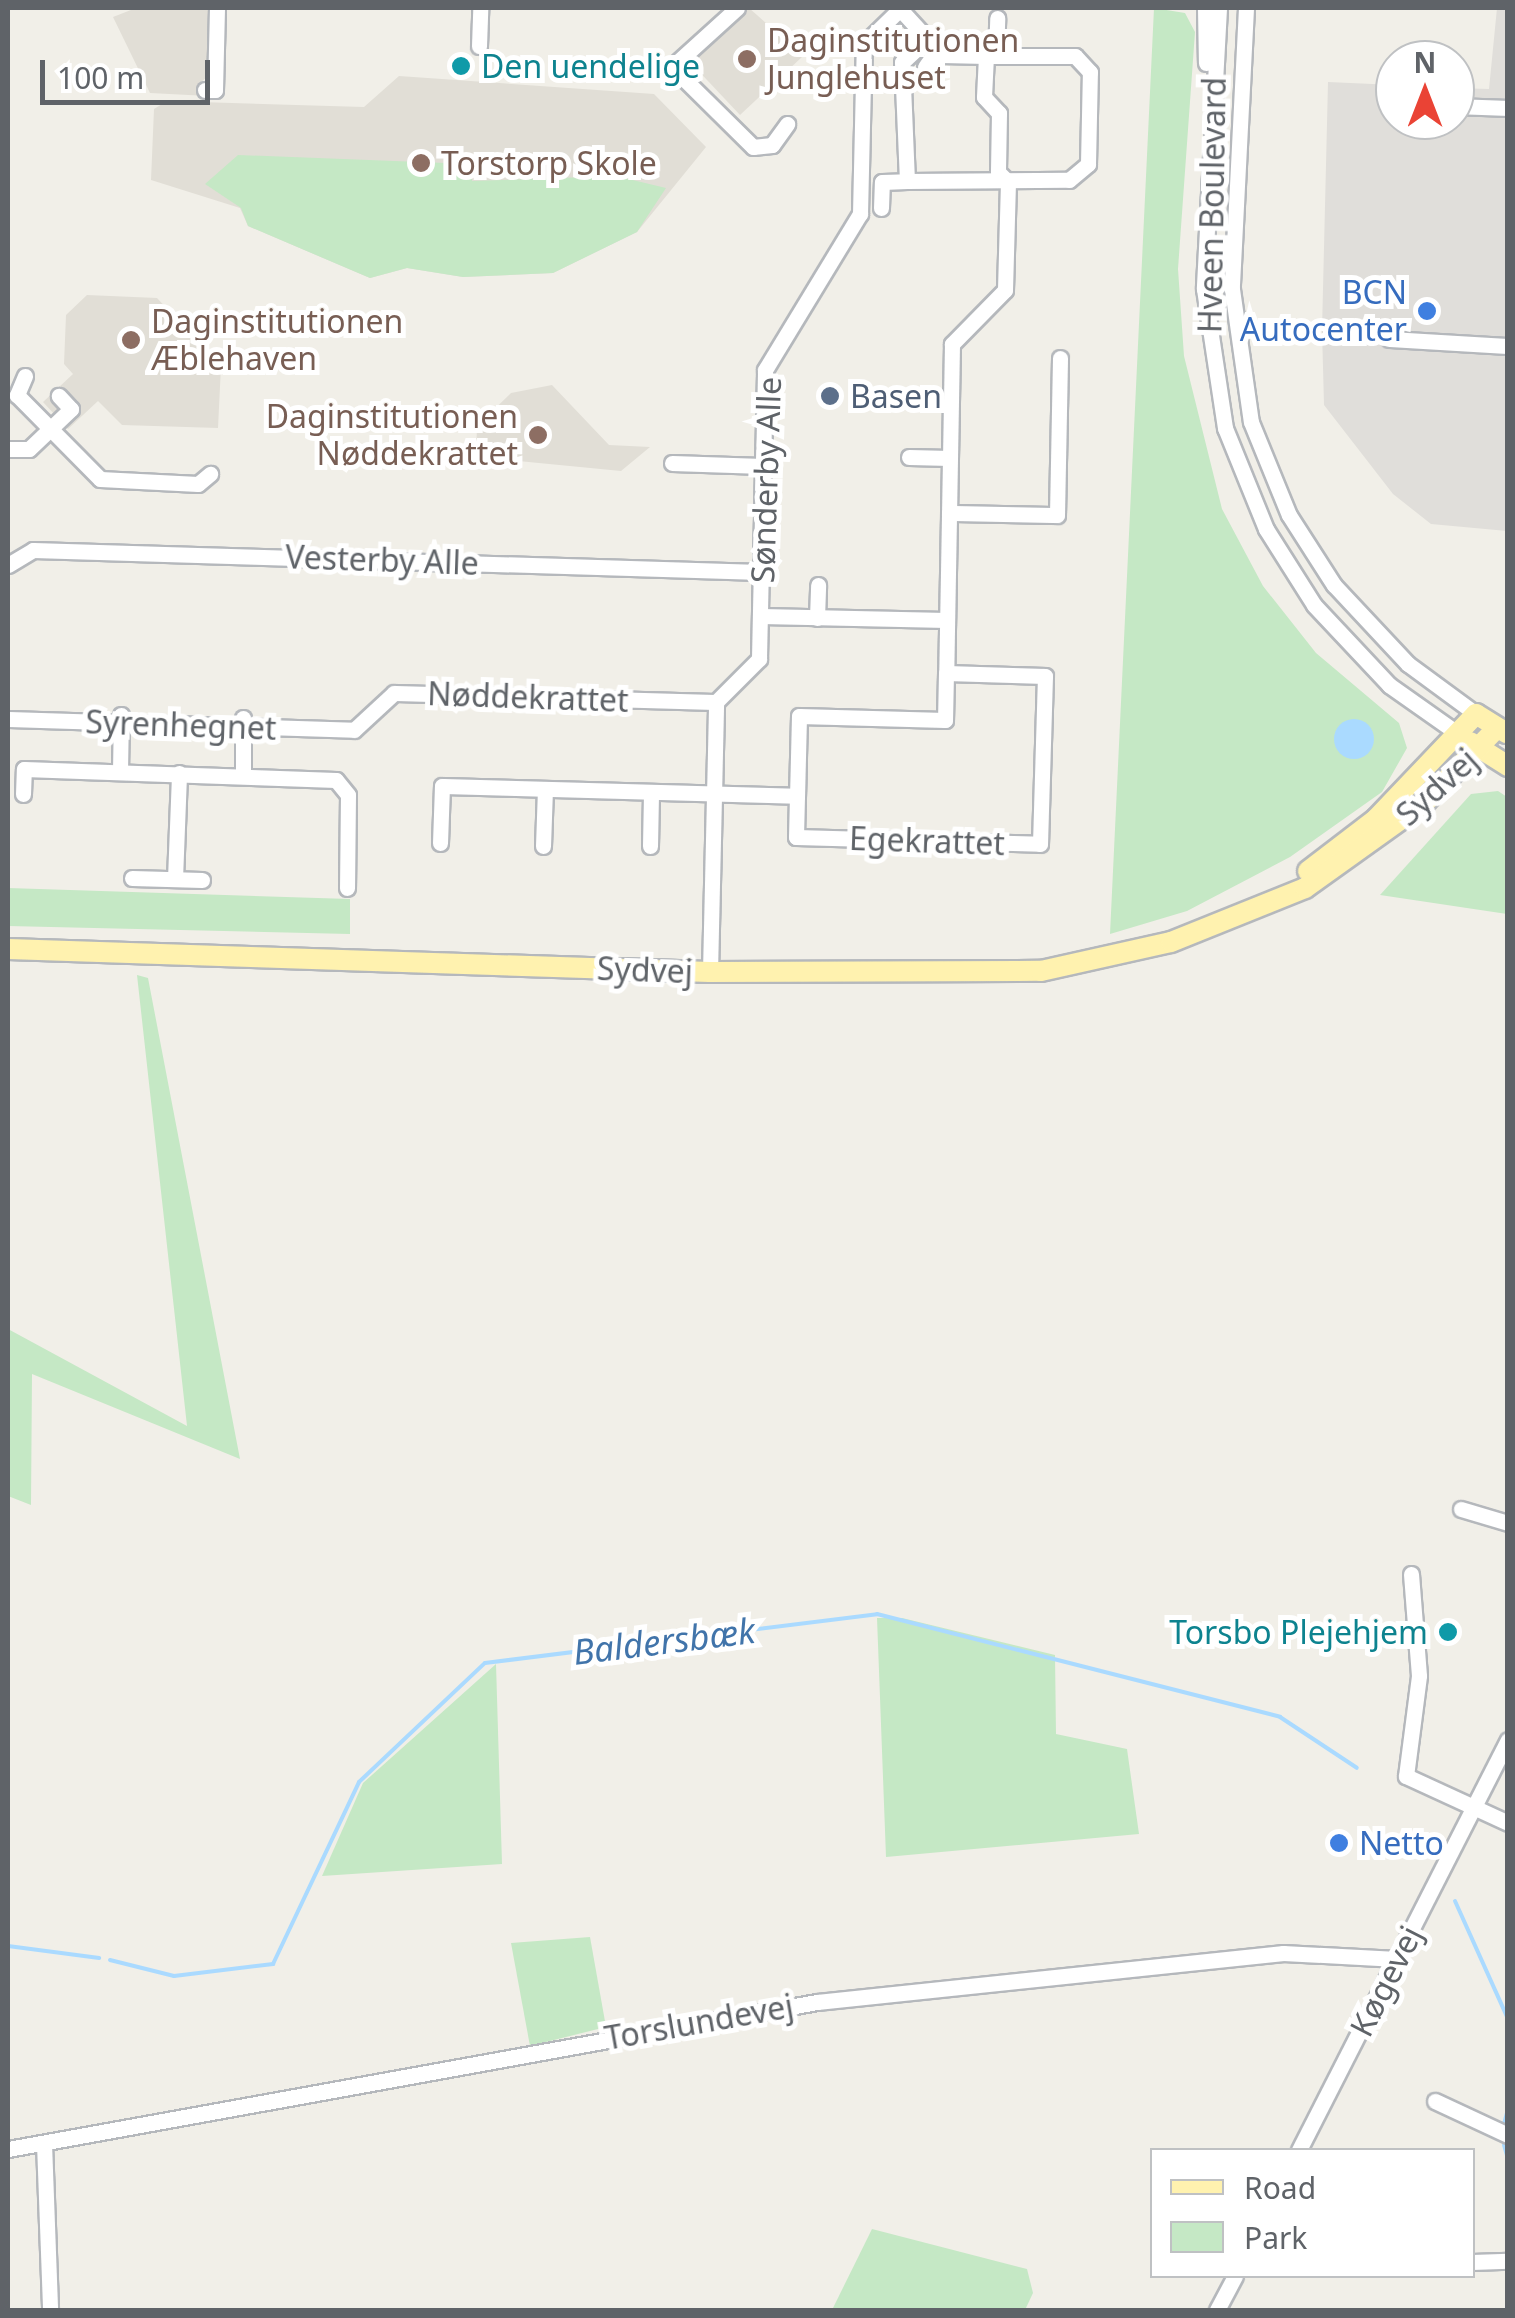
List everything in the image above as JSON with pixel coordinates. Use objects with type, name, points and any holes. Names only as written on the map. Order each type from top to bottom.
[{"type":"main road","name":"Hveen Boulevard","points":[[1476,714],[1502,731]]},
{"type":"main road","name":"Sydvej","points":[[1270,900],[1376,819],[1476,714]]},
{"type":"main road","name":"Sydvej","points":[[8,949],[710,972],[1041,971],[1171,942],[1270,900],[1366,850],[1502,731]]},
{"type":"main road","name":"Hveen Boulevard","points":[[1460,735],[1508,766]]},
{"type":"street","points":[[205,90],[215,90],[217,8]]},
{"type":"street","points":[[479,46],[480,8]]},
{"type":"street","points":[[737,8],[672,67],[753,147],[772,145],[787,124]]},
{"type":"street","points":[[881,208],[882,182],[1070,180],[1088,164],[1090,72],[1075,56],[991,55],[932,44],[900,8]]},
{"type":"street","name":"Sønderby Alle","points":[[716,702],[756,667],[761,616],[765,370],[860,214],[864,44],[900,8]]},
{"type":"street","points":[[1205,8],[1209,162]]},
{"type":"street","name":"Hveen Boulevard","points":[[1219,8],[1209,162],[1208,343],[1240,474],[1288,568],[1330,625],[1390,685],[1460,735]]},
{"type":"street","name":"Hveen Boulevard","points":[[1246,8],[1232,288],[1252,422],[1289,515],[1334,586],[1408,664],[1476,714]]},
{"type":"street","points":[[946,673],[952,344],[1006,290],[1000,113],[984,96],[997,18]]},
{"type":"street","points":[[925,66],[932,44]]},
{"type":"street","points":[[907,181],[902,62],[932,44]]},
{"type":"street","points":[[1475,107],[1508,108]]},
{"type":"street","points":[[1388,339],[1508,346]]},
{"type":"street","points":[[949,513],[1056,515],[1060,358]]},
{"type":"street","points":[[25,376],[14,390],[48,431],[100,479],[198,484],[210,474]]},
{"type":"street","points":[[8,449],[29,448],[71,409],[59,396]]},
{"type":"street","points":[[685,445],[678,463],[763,466]]},
{"type":"street","points":[[909,457],[950,458]]},
{"type":"street","name":"Vesterby Alle","points":[[8,564],[32,550],[762,572]]},
{"type":"street","points":[[818,585],[818,618]]},
{"type":"street","points":[[761,616],[947,620]]},
{"type":"street","name":"Egekrattet","points":[[946,673],[1045,676],[1040,844],[796,838],[797,796],[799,716],[945,720],[946,673]]},
{"type":"street","name":"Nøddekrattet","points":[[354,730],[394,693],[716,702]]},
{"type":"street","points":[[710,972],[716,702]]},
{"type":"street","points":[[120,771],[121,718]]},
{"type":"street","name":"Syrenhegnet","points":[[8,720],[121,718],[354,730]]},
{"type":"street","points":[[242,774],[243,722]]},
{"type":"street","points":[[22,794],[24,769],[336,780],[348,795],[347,888]]},
{"type":"street","points":[[175,879],[180,773]]},
{"type":"street","points":[[440,843],[442,786],[797,796]]},
{"type":"street","points":[[543,846],[544,789]]},
{"type":"street","points":[[650,846],[651,792]]},
{"type":"street","points":[[132,878],[202,880]]},
{"type":"street","points":[[1462,1509],[1508,1523]]},
{"type":"street","points":[[1411,1574],[1420,1676],[1406,1776],[1472,1812],[1508,1822]]},
{"type":"street","name":"Køgevej","points":[[1300,2148],[1508,1740]]},
{"type":"street","name":"Torslundevej","points":[[8,2149],[834,2000],[1289,1952],[1397,1959]]},
{"type":"street","points":[[1435,2101],[1508,2135]]},
{"type":"street","points":[[44,2143],[50,2310]]},
{"type":"street","points":[[1475,2262],[1508,2261]]},
{"type":"street","points":[[1217,2310],[1234,2278]]},
{"type":"shaded area","points":[[136,8],[210,8],[209,75],[198,85],[208,96],[150,93],[113,17]]},
{"type":"shaded area","name":"Daginstitutionen Junglehuset","points":[[749,8],[803,56],[740,115],[691,63]]},
{"type":"shaded area","points":[[1497,8],[1507,8],[1507,531],[1431,524],[1393,494],[1324,405],[1328,82],[1375,84],[1375,140],[1475,140],[1475,89],[1489,89]]},
{"type":"shaded area","name":"Torstorp Skole","points":[[399,76],[654,94],[706,147],[637,232],[553,273],[463,277],[407,268],[370,278],[248,226],[240,208],[151,180],[154,109],[167,101],[364,107]]},
{"type":"shaded area","name":"Daginstitutionen Æblehaven","points":[[87,295],[157,298],[221,366],[218,428],[122,425],[98,401],[68,429],[43,402],[73,374],[64,364],[66,315]]},
{"type":"shaded area","name":"Daginstitutionen Nøddekrattet","points":[[552,385],[609,445],[650,447],[621,471],[476,457],[477,426],[511,393]]},
{"type":"green space","points":[[1154,8],[1185,13],[1195,32],[1178,269],[1184,356],[1222,509],[1263,586],[1316,653],[1399,723],[1407,748],[1382,792],[1290,857],[1187,911],[1110,934]]},
{"type":"green space","points":[[238,155],[471,164],[472,181],[616,176],[666,188],[637,232],[553,273],[463,277],[407,268],[370,278],[248,226],[241,208],[205,184]]},
{"type":"green space","points":[[1498,791],[1507,797],[1507,914],[1380,895],[1471,794]]},
{"type":"green space","points":[[8,888],[350,899],[350,934],[8,926]]},
{"type":"green space","points":[[137,975],[148,978],[240,1459],[32,1374],[31,1505],[8,1496],[8,1329],[187,1426]]},
{"type":"green space","points":[[877,1618],[902,1618],[1055,1655],[1056,1734],[1127,1749],[1139,1834],[886,1857]]},
{"type":"green space","points":[[496,1664],[502,1864],[322,1876],[363,1783]]},
{"type":"green space","points":[[590,1937],[606,2027],[530,2046],[511,1943]]},
{"type":"green space","points":[[872,2229],[1027,2269],[1033,2293],[1025,2310],[832,2310]]},
{"type":"water","points":[[1354,719],[1368,725],[1374,739],[1368,753],[1354,759],[1340,753],[1334,739],[1340,725]]},
{"type":"waterway","name":"Baldersbæk","points":[[110,1960],[174,1976],[273,1964],[359,1782],[485,1663],[877,1614],[1280,1717],[1357,1768]]},
{"type":"waterway","name":"Baldersbæk","points":[[1455,1901],[1508,2019]]},
{"type":"waterway","name":"Baldersbæk","points":[[8,1946],[99,1958]]},
{"type":"waterway","name":"Baldersbæk","points":[[1504,2124],[1508,2109]]},
{"type":"waterway","name":"Baldersbæk","points":[[1504,2145],[1508,2159]]},
{"type":"place","name":"Daginstitutionen Junglehuset","points":[[747,59]]},
{"type":"place","name":"Den uendelige","points":[[461,66]]},
{"type":"place","name":"Torstorp Skole","points":[[421,163]]},
{"type":"place","name":"BCN Autocenter","points":[[1427,311]]},
{"type":"place","name":"Daginstitutionen Æblehaven","points":[[131,340]]},
{"type":"place","name":"Basen","points":[[830,396]]},
{"type":"place","name":"Daginstitutionen Nøddekrattet","points":[[538,435]]},
{"type":"place","name":"Torsbo Plejehjem","points":[[1448,1632]]},
{"type":"place","name":"Netto","points":[[1339,1843]]}]
